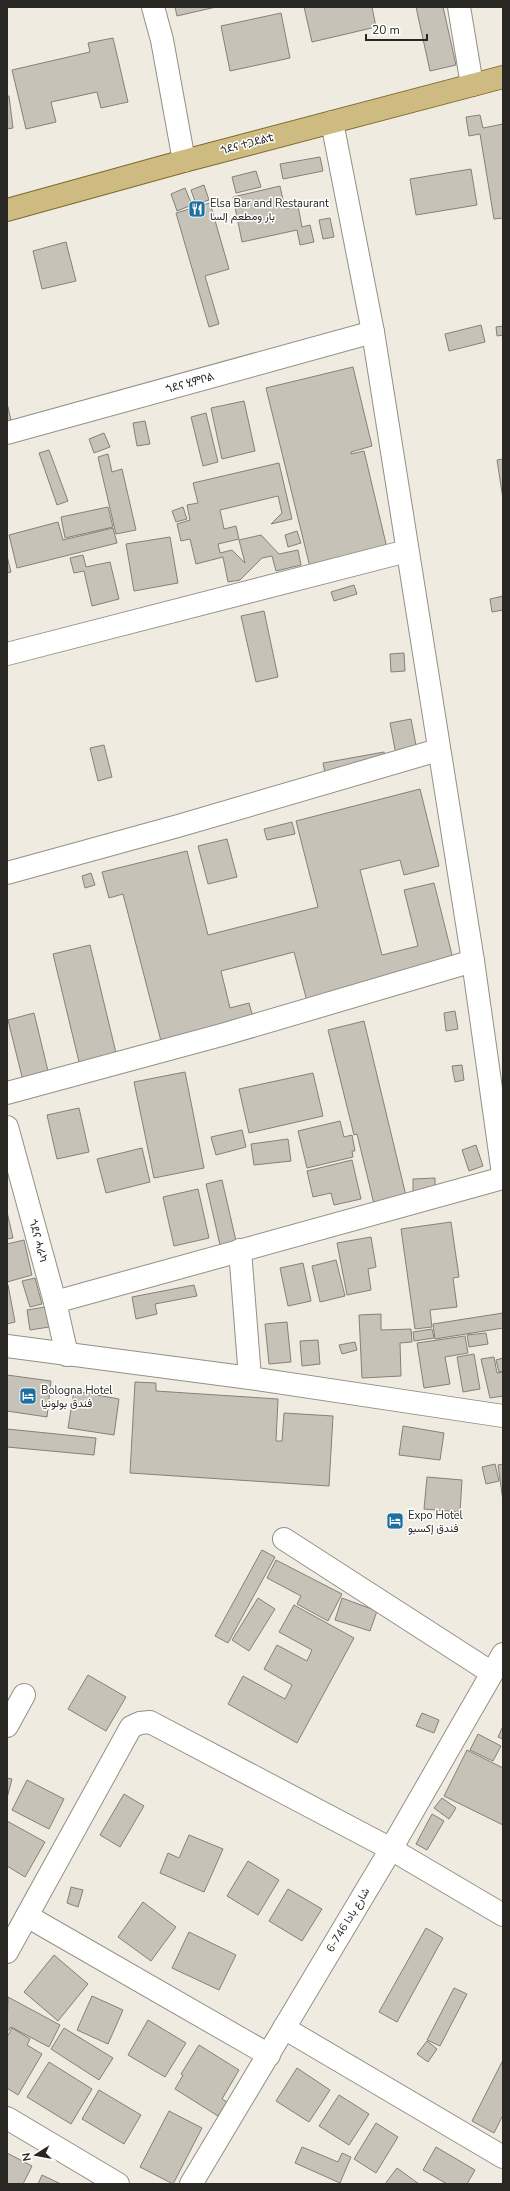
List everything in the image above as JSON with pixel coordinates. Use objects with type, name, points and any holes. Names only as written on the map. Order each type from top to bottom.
[{"type":"main road","name":"ጎደና ተጋደልቲ","points":[[7,210],[184,161],[492,82]]},
{"type":"street","points":[[153,7],[162,40],[184,161]]},
{"type":"street","points":[[459,7],[492,82]]},
{"type":"street","points":[[332,122],[373,332],[438,750],[473,961],[503,1174]]},
{"type":"street","name":"ጎደና ሂምቦል","points":[[7,433],[373,332]]},
{"type":"street","points":[[7,654],[407,551]]},
{"type":"street","points":[[7,873],[178,826],[438,750]]},
{"type":"street","points":[[7,1093],[225,1034],[473,961]]},
{"type":"street","name":"ጎደና ሓራካ","points":[[7,1128],[55,1302],[67,1355]]},
{"type":"street","points":[[55,1302],[503,1178]]},
{"type":"street","points":[[240,1250],[250,1378]]},
{"type":"street","points":[[7,1346],[250,1378],[503,1416]]},
{"type":"street","points":[[284,1539],[492,1673]]},
{"type":"street","name":"شارع بادا 746-6","points":[[191,2184],[391,1849],[503,1654]]},
{"type":"street","points":[[7,1726],[24,1694]]},
{"type":"street","points":[[7,1952],[131,1727],[140,1723],[150,1722],[391,1849],[503,1915]]},
{"type":"street","points":[[27,1916],[269,2055]]},
{"type":"street","points":[[284,2028],[503,2157]]},
{"type":"street","points":[[7,2118],[118,2184]]},
{"type":"building","points":[[175,7],[216,7],[177,16]]},
{"type":"building","points":[[304,7],[372,7],[376,27],[312,42]]},
{"type":"building","points":[[416,7],[443,7],[456,65],[430,71]]},
{"type":"building","points":[[281,13],[290,58],[230,71],[221,26]]},
{"type":"building","points":[[113,38],[128,102],[101,108],[97,92],[51,102],[56,122],[26,129],[12,70],[90,52],[88,43]]},
{"type":"building","points":[[7,96],[9,96],[13,128],[7,129]]},
{"type":"building","points":[[480,115],[483,128],[503,124],[503,218],[494,219],[480,134],[469,136],[466,117]]},
{"type":"building","points":[[320,157],[323,171],[283,179],[280,164]]},
{"type":"building","points":[[471,169],[477,205],[416,215],[410,179]]},
{"type":"building","points":[[256,171],[261,187],[236,193],[232,177]]},
{"type":"building","points":[[204,185],[209,200],[196,204],[191,190]]},
{"type":"building","points":[[280,186],[285,209],[298,206],[302,227],[310,225],[314,242],[300,245],[297,230],[242,242],[233,197]]},
{"type":"building","points":[[185,188],[192,205],[177,211],[171,194]]},
{"type":"building","points":[[210,203],[229,269],[205,276],[219,324],[209,327],[176,213]]},
{"type":"building","points":[[330,218],[334,237],[323,239],[319,220]]},
{"type":"building","points":[[66,242],[76,281],[42,289],[33,251]]},
{"type":"building","points":[[481,325],[485,342],[449,351],[445,334]]},
{"type":"building","points":[[503,326],[503,335],[497,336],[496,327]]},
{"type":"building","points":[[353,367],[372,446],[351,452],[351,454],[364,451],[387,548],[310,567],[266,388]]},
{"type":"building","points":[[244,401],[255,451],[222,459],[211,408]]},
{"type":"building","points":[[7,403],[13,429],[7,430]]},
{"type":"building","points":[[206,413],[218,462],[203,466],[191,417]]},
{"type":"building","points":[[145,421],[150,444],[137,446],[133,423]]},
{"type":"building","points":[[104,433],[110,447],[94,453],[89,439]]},
{"type":"building","points":[[49,450],[68,501],[57,505],[39,453]]},
{"type":"building","points":[[108,454],[112,472],[122,469],[136,530],[116,534],[98,457]]},
{"type":"building","points":[[503,459],[503,499],[497,460]]},
{"type":"building","points":[[279,463],[292,519],[271,524],[282,513],[278,496],[220,510],[224,529],[236,526],[239,539],[218,544],[220,553],[232,550],[245,563],[239,540],[261,535],[279,554],[298,550],[301,565],[276,571],[272,556],[262,558],[240,580],[228,582],[223,557],[196,564],[190,539],[181,541],[177,524],[190,520],[187,505],[198,503],[193,483]]},
{"type":"building","points":[[108,507],[113,527],[65,538],[61,517]]},
{"type":"building","points":[[183,507],[187,519],[176,522],[172,511]]},
{"type":"building","points":[[58,522],[63,540],[113,528],[117,543],[17,568],[9,535]]},
{"type":"building","points":[[297,531],[301,543],[288,547],[285,535]]},
{"type":"building","points":[[170,537],[178,583],[134,591],[126,544]]},
{"type":"building","points":[[83,555],[86,567],[110,562],[119,599],[92,606],[84,571],[74,573],[70,558]]},
{"type":"building","points":[[7,556],[11,572],[7,573]]},
{"type":"building","points":[[354,585],[357,594],[334,601],[331,592]]},
{"type":"building","points":[[503,596],[503,610],[492,612],[490,599]]},
{"type":"building","points":[[264,611],[278,677],[256,682],[241,616]]},
{"type":"building","points":[[404,653],[405,671],[391,672],[390,654]]},
{"type":"building","points":[[411,719],[418,756],[397,760],[390,723]]},
{"type":"building","points":[[104,745],[112,777],[98,781],[90,748]]},
{"type":"building","points":[[384,752],[387,767],[326,778],[323,763]]},
{"type":"building","points":[[420,789],[439,866],[404,875],[400,860],[360,870],[382,955],[418,946],[404,890],[434,883],[455,967],[308,1005],[294,952],[221,971],[230,1008],[249,1003],[254,1021],[162,1045],[123,894],[109,898],[102,872],[187,851],[208,935],[318,907],[296,821]]},
{"type":"building","points":[[292,822],[295,834],[267,840],[264,829]]},
{"type":"building","points":[[227,839],[237,877],[208,884],[198,846]]},
{"type":"building","points":[[91,873],[95,885],[85,888],[82,876]]},
{"type":"building","points":[[90,945],[117,1057],[80,1066],[53,954]]},
{"type":"building","points":[[455,1011],[458,1029],[446,1031],[444,1013]]},
{"type":"building","points":[[34,1013],[49,1075],[23,1081],[8,1020]]},
{"type":"building","points":[[364,1021],[407,1200],[375,1208],[357,1134],[354,1135],[328,1030]]},
{"type":"building","points":[[462,1065],[464,1080],[455,1082],[452,1066]]},
{"type":"building","points":[[185,1072],[204,1168],[154,1178],[134,1082]]},
{"type":"building","points":[[313,1073],[323,1116],[249,1133],[239,1089]]},
{"type":"building","points":[[79,1108],[89,1152],[57,1159],[47,1115]]},
{"type":"building","points":[[340,1121],[344,1137],[352,1135],[355,1151],[352,1151],[353,1157],[307,1168],[298,1131]]},
{"type":"building","points":[[242,1130],[246,1147],[216,1155],[211,1137]]},
{"type":"building","points":[[288,1139],[291,1161],[254,1165],[251,1144]]},
{"type":"building","points":[[476,1145],[483,1166],[469,1171],[462,1150]]},
{"type":"building","points":[[142,1148],[150,1182],[106,1193],[97,1159]]},
{"type":"building","points":[[352,1160],[361,1199],[334,1205],[331,1193],[313,1197],[307,1171]]},
{"type":"building","points":[[435,1178],[435,1192],[413,1192],[413,1179]]},
{"type":"building","points":[[222,1180],[236,1241],[220,1245],[206,1184]]},
{"type":"building","points":[[198,1189],[209,1238],[174,1246],[163,1197]]},
{"type":"building","points":[[7,1212],[13,1238],[7,1239]]},
{"type":"building","points":[[451,1222],[459,1277],[453,1278],[457,1307],[430,1310],[432,1327],[415,1329],[401,1229]]},
{"type":"building","points":[[371,1237],[376,1267],[368,1269],[371,1290],[347,1295],[337,1243]]},
{"type":"building","points":[[24,1240],[32,1275],[7,1282],[7,1244]]},
{"type":"building","points":[[336,1260],[345,1296],[320,1302],[312,1266]]},
{"type":"building","points":[[303,1263],[311,1301],[288,1306],[280,1268]]},
{"type":"building","points":[[35,1278],[42,1304],[30,1307],[22,1281]]},
{"type":"building","points":[[8,1285],[15,1322],[7,1324],[7,1286]]},
{"type":"building","points":[[194,1285],[197,1296],[155,1304],[157,1314],[136,1319],[132,1297]]},
{"type":"building","points":[[45,1307],[49,1327],[30,1330],[27,1310]]},
{"type":"building","points":[[503,1313],[503,1328],[435,1339],[433,1324]]},
{"type":"building","points":[[381,1314],[381,1330],[411,1329],[412,1342],[400,1343],[401,1376],[362,1378],[359,1315]]},
{"type":"building","points":[[287,1322],[291,1362],[269,1364],[265,1324]]},
{"type":"building","points":[[432,1329],[434,1338],[414,1341],[413,1332]]},
{"type":"building","points":[[486,1333],[488,1344],[469,1347],[467,1335]]},
{"type":"building","points":[[465,1336],[468,1353],[445,1357],[450,1384],[424,1388],[417,1343]]},
{"type":"building","points":[[318,1340],[320,1364],[302,1366],[300,1341]]},
{"type":"building","points":[[355,1342],[357,1350],[342,1354],[339,1345]]},
{"type":"building","points":[[474,1354],[480,1389],[463,1392],[457,1357]]},
{"type":"building","points":[[494,1357],[497,1373],[503,1372],[503,1396],[490,1398],[481,1359]]},
{"type":"building","points":[[503,1358],[503,1371],[499,1372],[496,1360]]},
{"type":"building","points":[[7,1375],[51,1381],[47,1417],[7,1411]]},
{"type":"building","points":[[135,1382],[156,1383],[156,1391],[278,1399],[276,1441],[282,1441],[284,1413],[333,1416],[329,1486],[130,1473]]},
{"type":"building","points":[[74,1391],[119,1399],[114,1435],[68,1428]]},
{"type":"building","points":[[403,1426],[444,1433],[440,1460],[399,1455]]},
{"type":"building","points":[[7,1429],[96,1438],[94,1455],[7,1447]]},
{"type":"building","points":[[495,1464],[499,1481],[486,1484],[482,1467]]},
{"type":"building","points":[[503,1464],[503,1501],[498,1465]]},
{"type":"building","points":[[427,1477],[462,1480],[460,1512],[424,1509]]},
{"type":"building","points":[[262,1550],[275,1557],[228,1643],[215,1636]]},
{"type":"building","points":[[276,1560],[342,1594],[328,1621],[297,1604],[301,1596],[267,1578]]},
{"type":"building","points":[[258,1598],[275,1609],[249,1651],[232,1640]]},
{"type":"building","points":[[342,1598],[377,1611],[370,1631],[335,1620]]},
{"type":"building","points":[[294,1605],[354,1638],[297,1743],[228,1704],[243,1676],[285,1699],[292,1685],[264,1669],[277,1645],[307,1661],[312,1650],[279,1632]]},
{"type":"building","points":[[88,1675],[126,1697],[106,1731],[68,1709]]},
{"type":"building","points":[[422,1713],[439,1720],[434,1733],[416,1726]]},
{"type":"building","points":[[503,1726],[503,1739],[498,1737]]},
{"type":"building","points":[[478,1734],[501,1746],[493,1761],[470,1750]]},
{"type":"building","points":[[467,1750],[503,1768],[503,1825],[444,1796]]},
{"type":"building","points":[[7,1778],[12,1779],[7,1798]]},
{"type":"building","points":[[27,1780],[64,1799],[49,1829],[12,1810]]},
{"type":"building","points":[[124,1794],[144,1806],[120,1847],[100,1835]]},
{"type":"building","points":[[442,1798],[456,1808],[449,1819],[434,1808]]},
{"type":"building","points":[[432,1814],[444,1821],[427,1850],[416,1844]]},
{"type":"building","points":[[7,1821],[45,1842],[25,1877],[7,1866]]},
{"type":"building","points":[[189,1835],[223,1849],[204,1892],[160,1873],[168,1853],[179,1858]]},
{"type":"building","points":[[248,1861],[279,1880],[258,1915],[227,1896]]},
{"type":"building","points":[[71,1887],[83,1890],[78,1907],[67,1903]]},
{"type":"building","points":[[288,1889],[322,1909],[302,1941],[269,1921]]},
{"type":"building","points":[[143,1902],[176,1927],[151,1961],[118,1937]]},
{"type":"building","points":[[426,1928],[443,1938],[397,2022],[379,2012]]},
{"type":"building","points":[[189,1932],[236,1955],[219,1990],[172,1968]]},
{"type":"building","points":[[54,1955],[88,1984],[58,2021],[24,1992]]},
{"type":"building","points":[[454,1988],[467,1994],[440,2046],[427,2040]]},
{"type":"building","points":[[92,1996],[123,2010],[108,2044],[77,2030]]},
{"type":"building","points":[[8,1997],[60,2025],[49,2047],[11,2027],[7,2032]]},
{"type":"building","points":[[148,2020],[186,2043],[165,2077],[128,2055]]},
{"type":"building","points":[[12,2028],[30,2039],[27,2045],[42,2054],[18,2095],[7,2088],[7,2037]]},
{"type":"building","points":[[64,2028],[113,2058],[99,2080],[51,2049]]},
{"type":"building","points":[[427,2041],[437,2049],[428,2062],[417,2054]]},
{"type":"building","points":[[199,2045],[239,2070],[222,2099],[227,2102],[218,2116],[175,2089],[183,2075],[181,2074]]},
{"type":"building","points":[[503,2060],[503,2115],[494,2133],[472,2121]]},
{"type":"building","points":[[49,2062],[92,2089],[71,2124],[27,2097]]},
{"type":"building","points":[[297,2068],[330,2090],[309,2122],[276,2101]]},
{"type":"building","points":[[99,2090],[141,2115],[124,2144],[82,2119]]},
{"type":"building","points":[[339,2095],[369,2114],[349,2145],[319,2126]]},
{"type":"building","points":[[169,2111],[202,2128],[173,2184],[140,2167]]},
{"type":"building","points":[[376,2123],[398,2137],[376,2173],[354,2159]]},
{"type":"building","points":[[302,2147],[338,2162],[342,2153],[351,2157],[340,2183],[295,2163]]},
{"type":"building","points":[[436,2147],[475,2170],[467,2184],[447,2184],[423,2170]]},
{"type":"building","points":[[7,2153],[32,2166],[23,2184],[7,2184]]},
{"type":"building","points":[[397,2168],[419,2184],[385,2184]]},
{"type":"building","points":[[42,2175],[61,2184],[38,2184]]},
{"type":"place","name":"Elsa Bar and Restaurant بار ومطعم إلسا","points":[[197,209]]},
{"type":"place","name":"Bologna Hotel فندق بولونيا","points":[[28,1396]]},
{"type":"place","name":"Expo Hotel فندق إكسبو","points":[[395,1521]]}]
